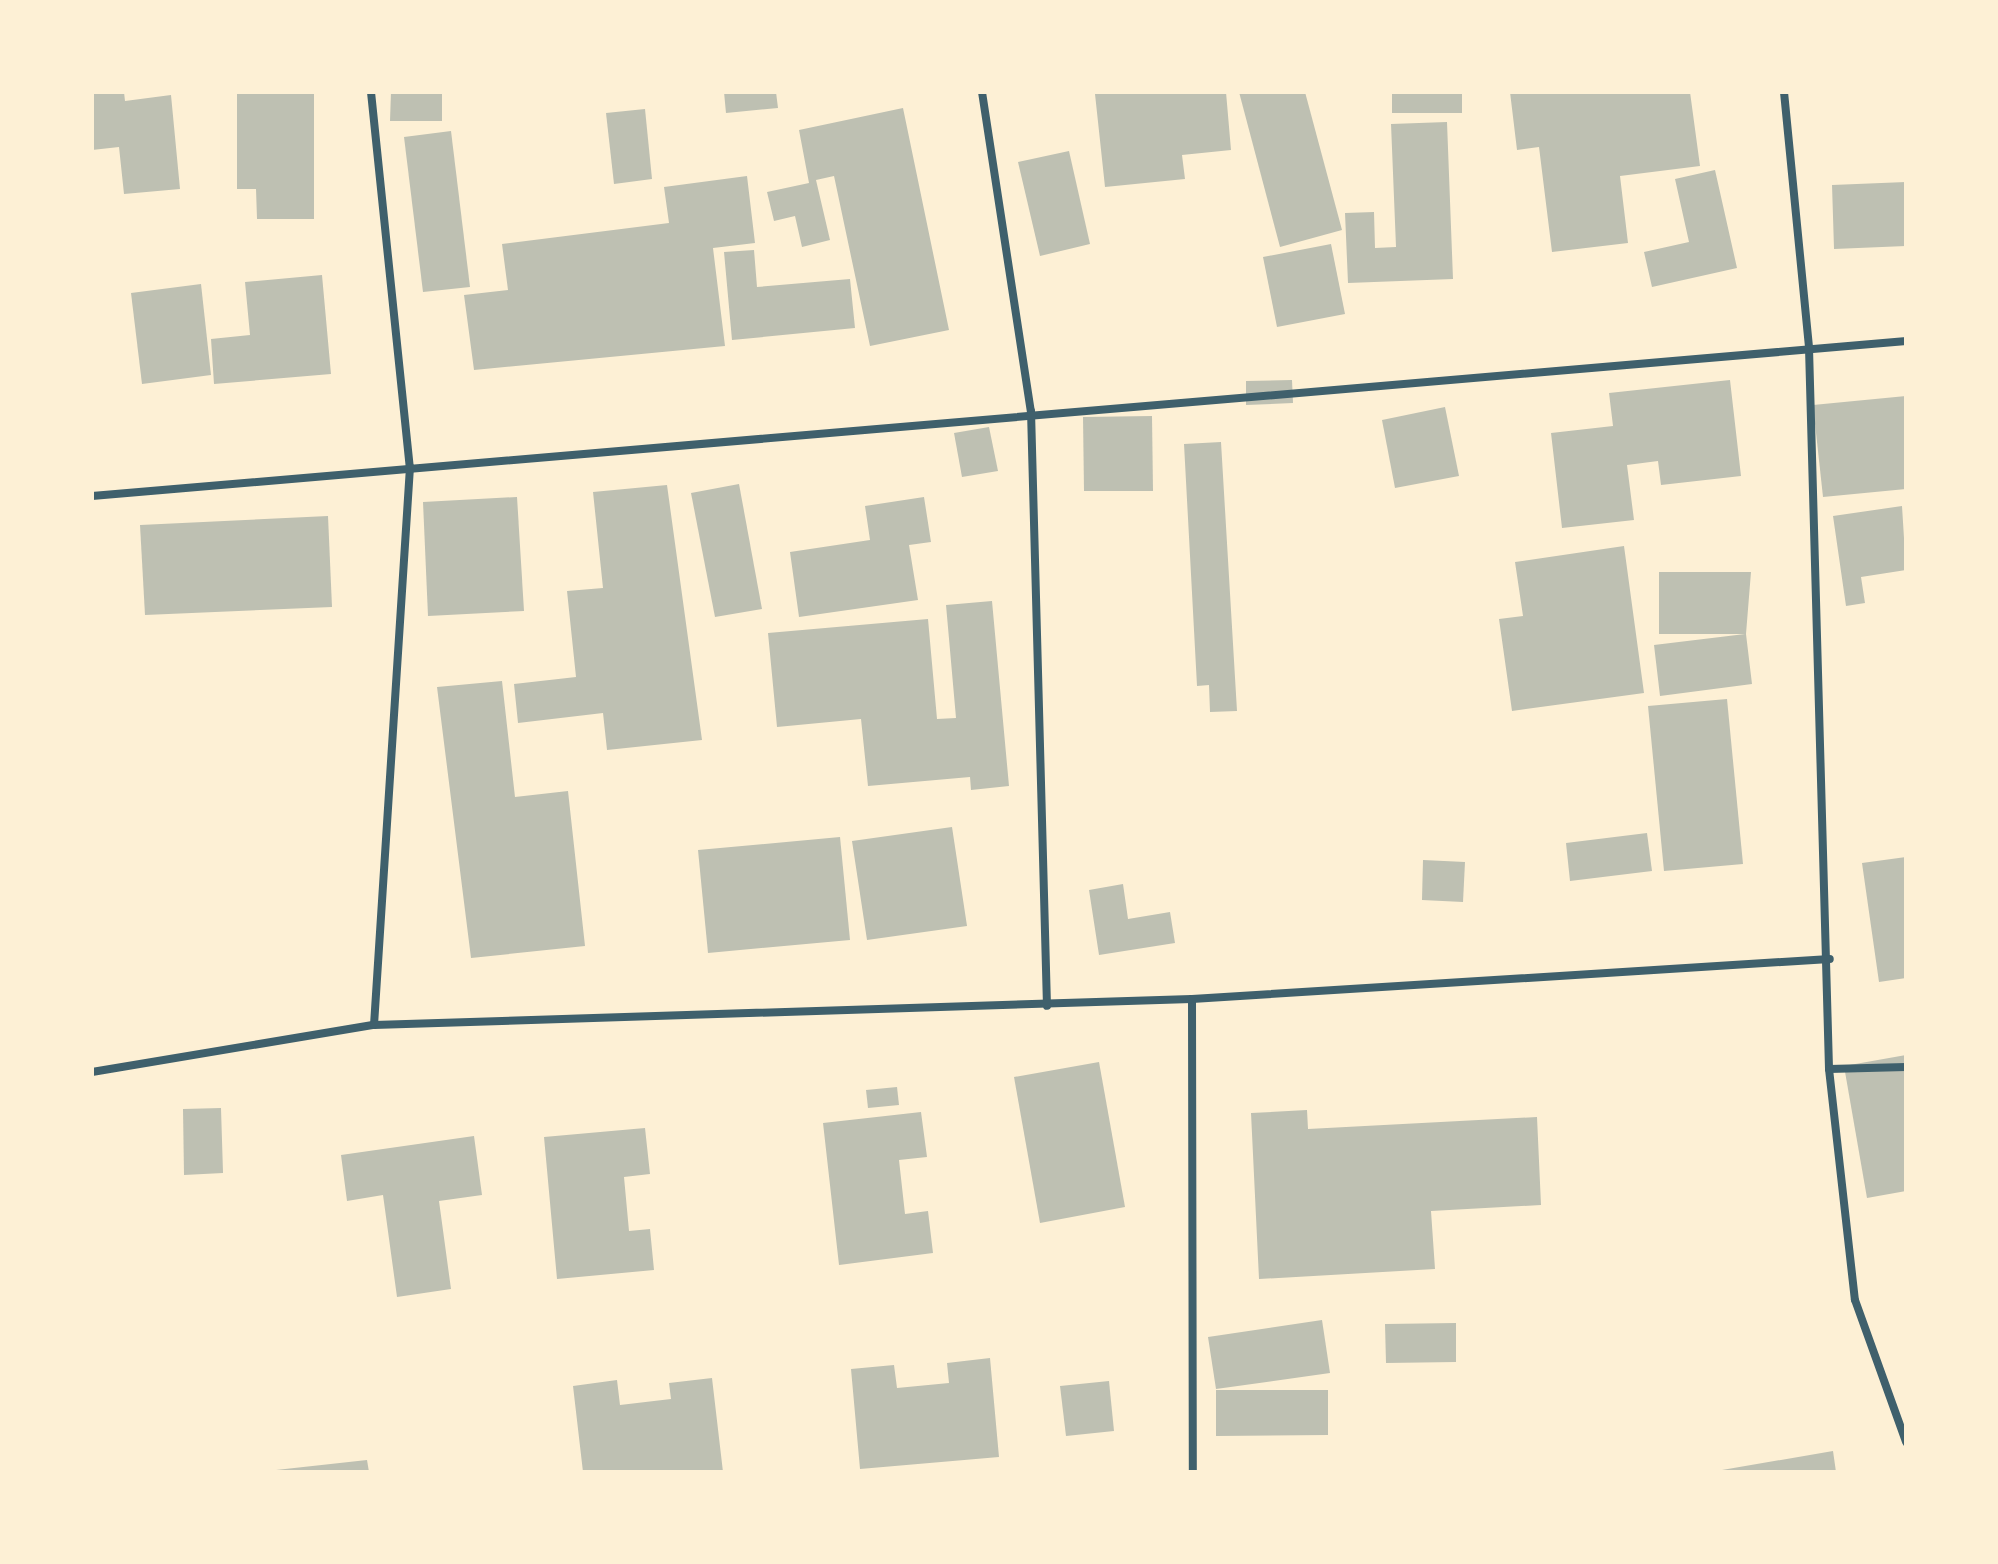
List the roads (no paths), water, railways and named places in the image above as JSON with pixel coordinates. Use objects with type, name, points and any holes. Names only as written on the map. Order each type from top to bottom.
[{"type":"street","points":[[371,92],[410,467],[374,1025]]},
{"type":"street","points":[[982,92],[1031,411],[1047,1006]]},
{"type":"street","points":[[1784,92],[1809,348],[1830,959],[1829,1069],[1855,1300],[1906,1442]]},
{"type":"street","points":[[92,496],[1031,411],[1906,341]]},
{"type":"street","points":[[92,1072],[374,1025],[1047,1006],[1830,959]]},
{"type":"street","points":[[1192,999],[1193,1472]]},
{"type":"street","points":[[1829,1069],[1906,1067]]}]
